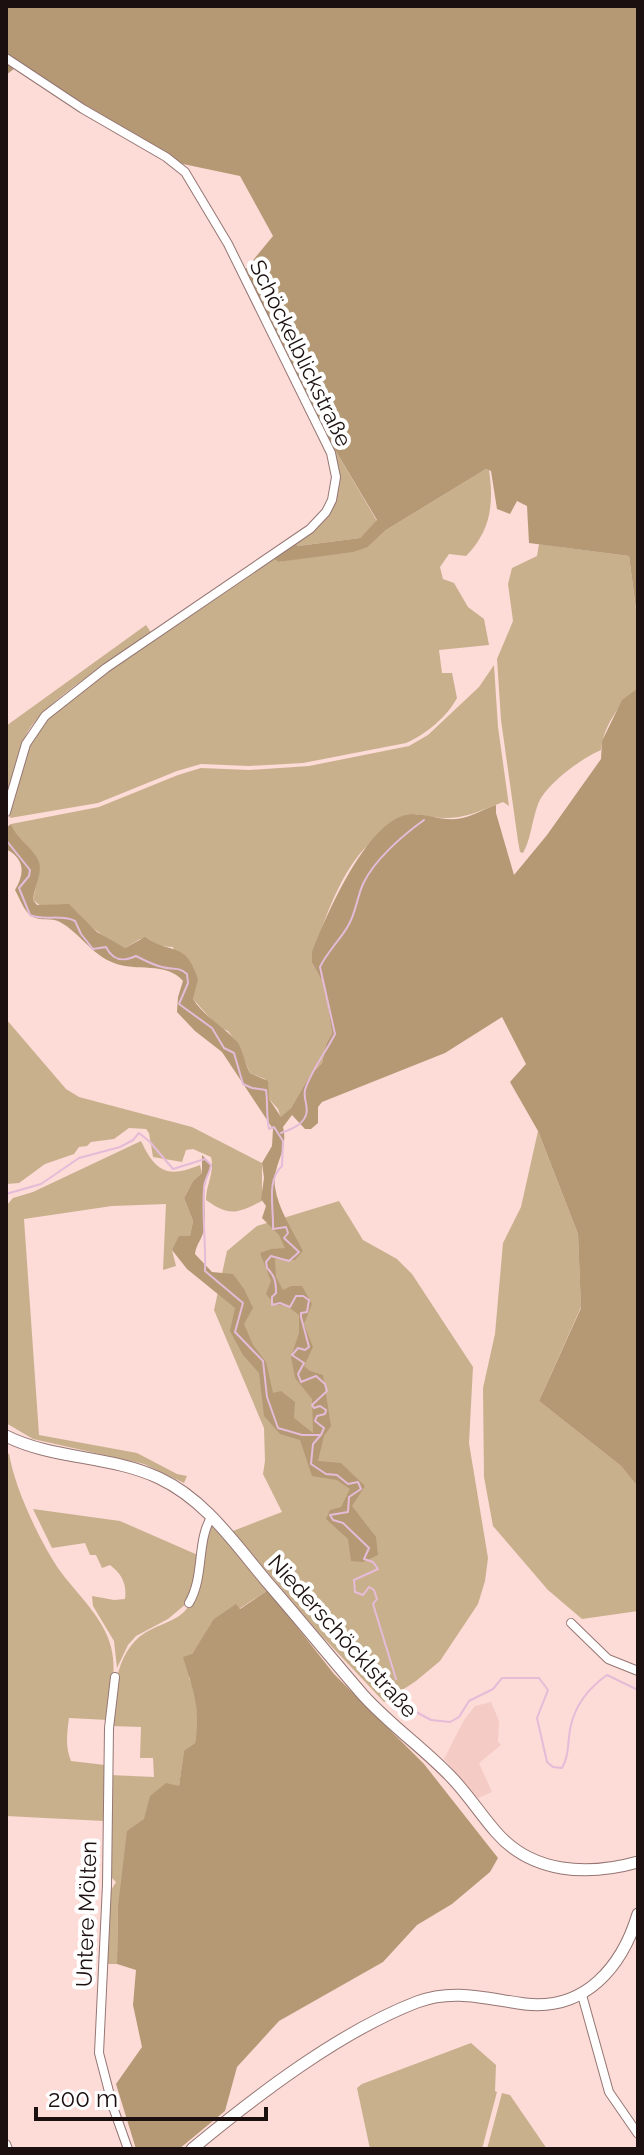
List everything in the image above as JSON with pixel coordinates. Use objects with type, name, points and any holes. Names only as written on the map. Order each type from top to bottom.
[{"type":"main road","name":"Niederschöcklstraße","points":[[6,1436],[46,1451],[149,1473],[177,1487],[212,1516],[363,1695],[383,1717],[453,1779],[511,1848],[532,1861],[564,1869],[604,1869],[638,1864]]},
{"type":"main road","points":[[192,2149],[234,2114],[338,2043],[418,2002],[451,1994],[553,2005],[582,1995],[616,1962],[638,1914]]},
{"type":"street","name":"Schöckelblickstraße","points":[[6,58],[83,109],[166,157],[185,172],[228,244],[303,393],[328,444],[336,477],[329,507],[310,529],[98,674],[41,719],[26,744],[6,812]]},
{"type":"street","points":[[189,1603],[198,1584],[205,1528],[212,1516]]},
{"type":"street","points":[[571,1623],[608,1659],[638,1671]]},
{"type":"street","name":"Untere Mölten","points":[[115,1677],[108,1736],[107,1885],[99,2053],[128,2149]]},
{"type":"street","points":[[582,1995],[609,2092],[638,2134]]},
{"type":"shaded area","points":[[6,6],[638,6],[638,624],[629,556],[529,543],[527,506],[517,501],[510,514],[497,509],[491,471],[486,469],[386,530],[368,547],[353,552],[278,562],[273,558],[295,544],[360,538],[377,520],[331,443],[245,270],[273,236],[240,176],[183,164],[19,65],[6,75]]},
{"type":"shaded area","points":[[331,443],[377,521],[360,538],[298,546],[295,544],[320,523],[334,501],[338,475]]},
{"type":"shaded area","points":[[489,470],[491,505],[486,527],[466,556],[449,554],[440,567],[443,579],[454,583],[468,607],[484,619],[489,645],[439,650],[442,673],[452,673],[457,698],[428,730],[406,743],[303,763],[249,766],[201,764],[98,803],[10,818],[26,751],[47,718],[92,682],[273,558],[278,562],[368,547],[386,530]]},
{"type":"shaded area","points":[[539,544],[629,556],[638,624],[638,688],[614,716],[601,750],[565,772],[542,796],[523,853],[518,841],[501,720],[497,659],[513,621],[508,584],[512,568],[537,556]]},
{"type":"shaded area","points":[[146,625],[152,634],[65,693],[36,721],[26,735],[6,800],[6,726]]},
{"type":"shaded area","points":[[494,665],[498,727],[509,806],[503,802],[451,818],[416,814],[375,839],[355,860],[332,903],[312,963],[324,984],[332,1033],[322,1063],[310,1075],[291,1108],[281,1118],[269,1099],[265,1079],[250,1073],[237,1043],[228,1031],[218,1027],[193,999],[173,947],[157,946],[140,939],[125,948],[100,934],[74,909],[62,905],[42,907],[33,900],[40,867],[13,832],[11,824],[99,807],[201,768],[249,770],[309,766],[409,746],[428,735],[479,687]]},
{"type":"shaded area","points":[[638,688],[638,1487],[621,1466],[539,1401],[581,1308],[578,1234],[538,1131],[510,1082],[526,1064],[502,1017],[445,1053],[322,1102],[318,1107],[318,1123],[311,1129],[305,1129],[292,1115],[283,1127],[284,1144],[275,1187],[283,1212],[303,1251],[295,1260],[275,1259],[276,1277],[283,1290],[302,1286],[312,1304],[304,1324],[313,1347],[304,1366],[323,1375],[331,1426],[324,1436],[318,1461],[341,1463],[365,1486],[352,1506],[376,1537],[378,1555],[363,1562],[351,1561],[348,1539],[326,1519],[330,1510],[341,1507],[350,1489],[337,1480],[312,1476],[300,1440],[280,1434],[264,1416],[259,1373],[243,1355],[230,1331],[235,1308],[187,1269],[172,1250],[179,1236],[190,1236],[193,1221],[184,1198],[193,1181],[202,1173],[202,1155],[212,1165],[205,1190],[204,1229],[195,1254],[212,1272],[233,1274],[244,1289],[253,1308],[244,1324],[253,1345],[266,1362],[273,1393],[281,1391],[295,1402],[294,1418],[313,1433],[312,1399],[295,1378],[291,1357],[299,1333],[299,1315],[286,1305],[275,1305],[266,1294],[271,1281],[260,1253],[285,1248],[279,1235],[262,1218],[266,1206],[261,1199],[264,1178],[262,1163],[272,1146],[273,1129],[222,1052],[177,1012],[183,981],[168,971],[114,963],[99,955],[60,922],[38,919],[28,914],[15,890],[22,872],[17,857],[6,849],[6,828],[11,824],[39,861],[40,871],[33,900],[37,905],[69,904],[97,932],[125,948],[145,937],[188,958],[198,979],[193,999],[238,1043],[250,1073],[268,1081],[269,1099],[281,1117],[291,1108],[310,1075],[322,1063],[332,1033],[324,984],[312,963],[312,952],[348,876],[373,838],[388,824],[408,814],[456,819],[496,805],[514,875],[601,759],[602,741],[622,700]]},
{"type":"shaded area","points":[[6,1019],[66,1089],[79,1097],[192,1127],[262,1163],[262,1201],[234,1211],[214,1205],[206,1200],[211,1157],[193,1149],[186,1150],[182,1162],[153,1157],[146,1129],[129,1128],[114,1139],[91,1142],[79,1147],[74,1154],[45,1164],[19,1183],[6,1184]]},
{"type":"shaded area","points":[[538,1131],[578,1234],[581,1307],[539,1401],[621,1466],[638,1487],[638,1611],[582,1619],[548,1590],[493,1526],[484,1477],[483,1388],[495,1334],[503,1243],[521,1207]]},
{"type":"shaded area","points":[[141,1141],[152,1160],[164,1170],[179,1171],[200,1165],[202,1173],[193,1181],[184,1198],[193,1221],[190,1237],[172,1250],[176,1266],[163,1270],[166,1204],[112,1206],[24,1219],[39,1435],[137,1453],[187,1476],[184,1483],[144,1464],[33,1439],[6,1423],[6,1206],[13,1198],[33,1192]]},
{"type":"shaded area","points":[[339,1201],[363,1240],[397,1259],[412,1274],[473,1367],[469,1443],[488,1558],[485,1581],[478,1604],[440,1661],[384,1702],[318,1632],[233,1531],[282,1512],[263,1474],[264,1428],[214,1310],[227,1251],[257,1226]]},
{"type":"shaded area","points":[[9,1453],[22,1498],[44,1545],[60,1571],[96,1616],[111,1647],[113,1674],[108,1720],[69,1718],[67,1735],[71,1761],[105,1765],[104,1821],[6,1816],[6,1458]]},
{"type":"shaded area","points":[[33,1509],[120,1521],[200,1556],[187,1603],[168,1619],[136,1636],[117,1668],[114,1641],[93,1606],[92,1596],[125,1599],[123,1580],[110,1565],[102,1568],[96,1555],[90,1555],[85,1543],[52,1548]]},
{"type":"shaded area","points":[[211,1524],[268,1590],[239,1609],[215,1619],[192,1654],[189,1678],[195,1690],[198,1724],[195,1743],[184,1752],[179,1786],[144,1819],[118,1906],[117,1964],[107,1964],[110,1892],[116,1882],[109,1875],[110,1775],[154,1777],[153,1758],[140,1758],[141,1727],[111,1726],[119,1671],[130,1646],[152,1629],[176,1618],[188,1607]]},
{"type":"shaded area","points":[[268,1590],[334,1674],[424,1764],[498,1858],[490,1872],[452,1904],[417,1925],[383,1962],[279,2021],[237,2067],[225,2111],[179,2149],[136,2149],[116,2084],[142,2047],[133,2005],[136,1970],[117,1964],[118,1906],[127,1831],[144,1819],[150,1796],[166,1783],[179,1786],[184,1751],[195,1743],[196,1709],[183,1657],[192,1654],[214,1619],[236,1604],[240,1609]]},
{"type":"shaded area","points":[[491,1702],[499,1721],[498,1742],[501,1745],[479,1763],[492,1792],[478,1798],[444,1759],[464,1720],[475,1706]]},
{"type":"shaded area","points":[[471,2043],[496,2065],[497,2092],[482,2149],[370,2149],[357,2088]]},
{"type":"shaded area","points":[[502,2093],[510,2095],[547,2149],[487,2149]]},
{"type":"waterway","points":[[281,1133],[296,1127],[304,1119],[307,1109],[305,1090],[335,1034],[320,967],[351,921],[363,884],[374,866],[424,820]]},
{"type":"waterway","points":[[6,840],[30,870],[19,888],[30,915],[75,921],[93,949],[106,947],[119,959],[136,956],[187,974],[188,983],[179,1004],[212,1028],[224,1048],[234,1053],[243,1084],[266,1090],[269,1129],[274,1127],[283,1141],[282,1166],[272,1187],[273,1229],[286,1227],[288,1233],[284,1238],[299,1252],[289,1261],[271,1256],[266,1262],[276,1286],[272,1305],[280,1303],[290,1307],[296,1296],[309,1300],[307,1312],[301,1313],[309,1347],[305,1350],[298,1348],[292,1355],[304,1363],[298,1374],[301,1382],[316,1376],[325,1384],[327,1391],[312,1405],[326,1410],[315,1421],[324,1428],[321,1435]]},
{"type":"waterway","points":[[6,1194],[41,1184],[79,1158],[120,1147],[139,1133],[173,1169],[205,1159],[211,1165],[204,1188],[205,1271],[243,1303],[235,1332],[263,1361],[267,1397],[278,1428],[302,1435],[320,1435]]},
{"type":"waterway","points":[[320,1436],[313,1444],[311,1464],[326,1474],[337,1475],[348,1484],[358,1482],[361,1489],[349,1497],[348,1512],[330,1515],[369,1548],[364,1559],[373,1562],[378,1569],[354,1580],[355,1592],[363,1595],[369,1587],[374,1590],[377,1599],[373,1604],[396,1679]]},
{"type":"waterway","points":[[409,1704],[431,1720],[450,1722],[459,1717],[469,1701],[493,1689],[502,1678],[539,1678],[548,1690],[537,1718],[547,1762],[553,1767],[562,1768],[573,1717],[595,1685],[607,1675],[638,1690]]},
{"type":"waterway","points":[[638,1961],[638,1970]]}]
